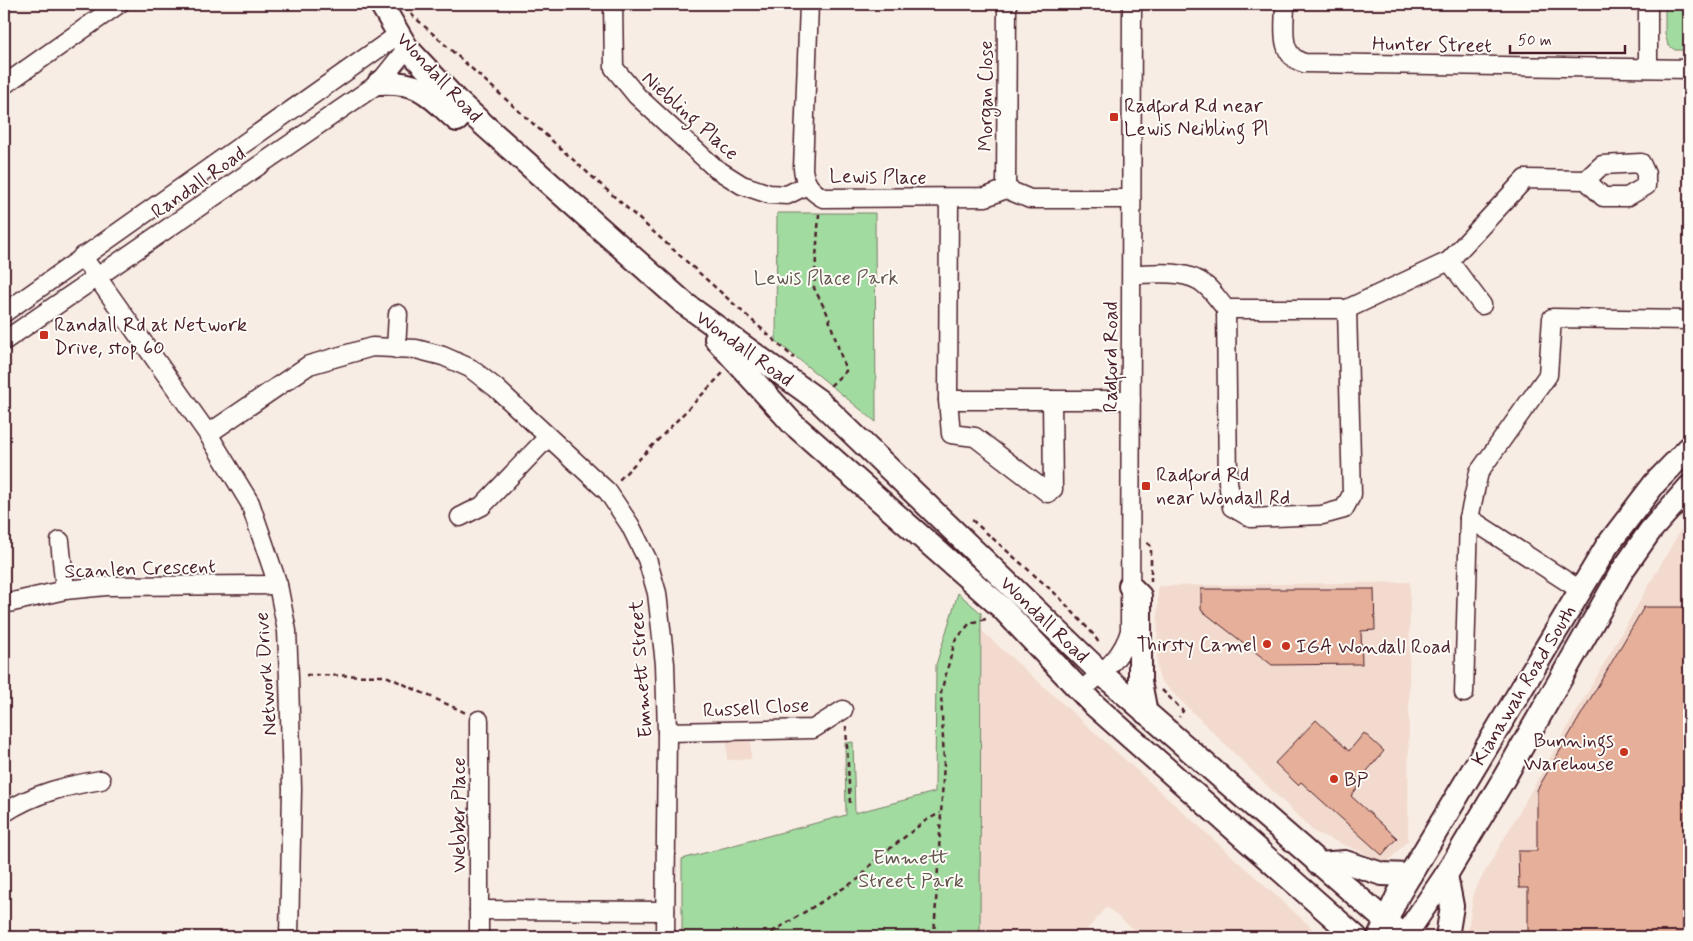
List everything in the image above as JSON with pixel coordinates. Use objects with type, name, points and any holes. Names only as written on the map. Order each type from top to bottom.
[{"type":"main road","name":"Wondall Road","points":[[381,4],[403,41],[456,100],[685,304],[792,423],[1001,607],[1081,691],[1356,937]]},
{"type":"main road","points":[[379,83],[406,83],[422,89],[495,154],[512,150]]},
{"type":"main road","name":"Wondall Road","points":[[685,304],[818,391],[1101,673],[1318,864],[1382,930],[1404,937]]},
{"type":"main road","points":[[792,423],[799,405],[818,391]]},
{"type":"main road","name":"Kianawah Road South","points":[[1382,930],[1410,875],[1607,546],[1655,483],[1689,448]]},
{"type":"main road","name":"Kianawah Road South","points":[[1404,937],[1446,875],[1503,780],[1622,571],[1650,531],[1689,487]]},
{"type":"main road","points":[[1130,586],[1140,596],[1140,682],[1146,713]]},
{"type":"main road","points":[[1318,864],[1345,862],[1382,874],[1410,875]]},
{"type":"main road","points":[[1446,875],[1452,906],[1447,937]]},
{"type":"street","points":[[4,85],[119,4]]},
{"type":"street","name":"Niebling Place","points":[[613,4],[614,68],[637,96],[715,168],[742,185],[769,194],[787,194],[807,185]]},
{"type":"street","name":"Lewis Place","points":[[809,4],[803,170],[807,185],[813,192],[823,198],[949,198],[986,197],[1006,189]]},
{"type":"street","name":"Morgan Close","points":[[1006,189],[1007,4]]},
{"type":"street","name":"Radford Road","points":[[1081,691],[1125,648],[1130,631],[1132,4]]},
{"type":"street","name":"Hunter Street","points":[[1285,4],[1287,54],[1294,61],[1304,63],[1689,69]]},
{"type":"street","points":[[1648,4],[1648,68]]},
{"type":"street","name":"Randall Road","points":[[4,341],[379,83],[403,41]]},
{"type":"street","name":"Randall Road","points":[[4,313],[82,256],[403,41]]},
{"type":"street","points":[[1226,309],[1347,309],[1449,261],[1525,179],[1586,180]]},
{"type":"street","points":[[1006,189],[1030,198],[1132,199]]},
{"type":"street","points":[[949,198],[948,400],[951,434],[975,437],[1046,493],[1050,493],[1053,489],[1052,400]]},
{"type":"street","name":"Network Drive","points":[[82,256],[208,434],[250,503],[278,585],[287,631],[289,678],[292,789],[289,937]]},
{"type":"street","points":[[1449,261],[1482,305]]},
{"type":"street","points":[[1132,274],[1183,275],[1194,278],[1206,285],[1226,309],[1228,482],[1232,507],[1251,518],[1322,515],[1344,509],[1352,494],[1347,309]]},
{"type":"street","points":[[396,348],[398,314]]},
{"type":"street","points":[[1464,693],[1469,518],[1479,472],[1548,376],[1552,318],[1689,320]]},
{"type":"street","name":"Emmett Street","points":[[208,434],[309,364],[372,348],[416,349],[443,356],[470,368],[496,388],[608,492],[630,525],[647,559],[657,593],[665,664],[667,732],[665,937]]},
{"type":"street","points":[[948,400],[1131,400]]},
{"type":"street","points":[[460,517],[482,506],[548,437]]},
{"type":"street","points":[[1469,518],[1580,590]]},
{"type":"street","points":[[60,541],[65,590]]},
{"type":"street","name":"Scanlen Crescent","points":[[4,604],[65,590],[106,586],[278,585]]},
{"type":"street","name":"Russell Close","points":[[667,732],[813,729],[842,710]]},
{"type":"street","name":"Webber Place","points":[[479,720],[479,937]]},
{"type":"street","points":[[4,812],[25,799],[56,788],[101,780]]},
{"type":"street","points":[[479,910],[665,910]]},
{"type":"path","points":[[404,4],[412,15],[797,361]]},
{"type":"path","points":[[818,391],[828,389],[846,370],[827,313],[814,288],[818,222],[820,203],[823,198]]},
{"type":"path","points":[[608,492],[724,372]]},
{"type":"path","points":[[967,516],[1058,596],[1093,634],[1099,645]]},
{"type":"path","points":[[934,937],[944,762],[941,692],[955,641],[970,623],[991,617]]},
{"type":"path","points":[[306,675],[386,676],[479,720]]},
{"type":"path","points":[[842,710],[848,740],[850,804]]},
{"type":"path","points":[[764,937],[860,878],[873,862],[925,820],[940,813]]},
{"type":"shaded area","name":"Bunnings Warehouse","points":[[1689,521],[1689,937],[1467,937],[1474,891],[1681,529]]},
{"type":"shaded area","points":[[1410,582],[1408,840],[1387,863],[1314,832],[1160,680],[1157,669],[1158,586]]},
{"type":"shaded area","points":[[982,631],[1322,937],[1142,937],[1107,907],[1080,937],[980,937]]},
{"type":"shaded area","points":[[727,741],[751,741],[751,759],[727,760]]},
{"type":"green space","points":[[1665,4],[1689,4],[1689,50],[1675,50],[1668,45],[1665,33]]},
{"type":"green space","name":"Lewis Place Park","points":[[777,213],[875,213],[876,422],[776,341]]},
{"type":"green space","name":"Emmett Street Park","points":[[958,593],[981,613],[980,937],[682,937],[682,859],[846,815],[845,743],[853,742],[855,813],[935,792],[936,665]]},
{"type":"building","points":[[1201,589],[1374,589],[1375,630],[1361,631],[1362,664],[1272,665],[1201,610]]},
{"type":"building","name":"Bunnings Warehouse","points":[[1644,607],[1689,607],[1689,937],[1528,937],[1528,888],[1519,888],[1518,851],[1537,851],[1537,790]]},
{"type":"building","points":[[1316,720],[1349,751],[1364,733],[1384,751],[1356,784],[1358,787],[1351,796],[1397,838],[1382,855],[1301,782],[1298,785],[1275,763]]},
{"type":"place","name":"Radford Rd near Lewis Neibling Pl","points":[[1114,117]]},
{"type":"place","name":"Randall Rd at Network Drive, stop 60","points":[[44,335]]},
{"type":"place","name":"Radford Rd near Wondall Rd","points":[[1146,486]]},
{"type":"place","name":"Thirsty Camel","points":[[1267,644]]},
{"type":"place","name":"IGA Wondall Road","points":[[1286,646]]},
{"type":"place","name":"Bunnings Warehouse","points":[[1624,752]]},
{"type":"place","name":"BP","points":[[1334,779]]}]
